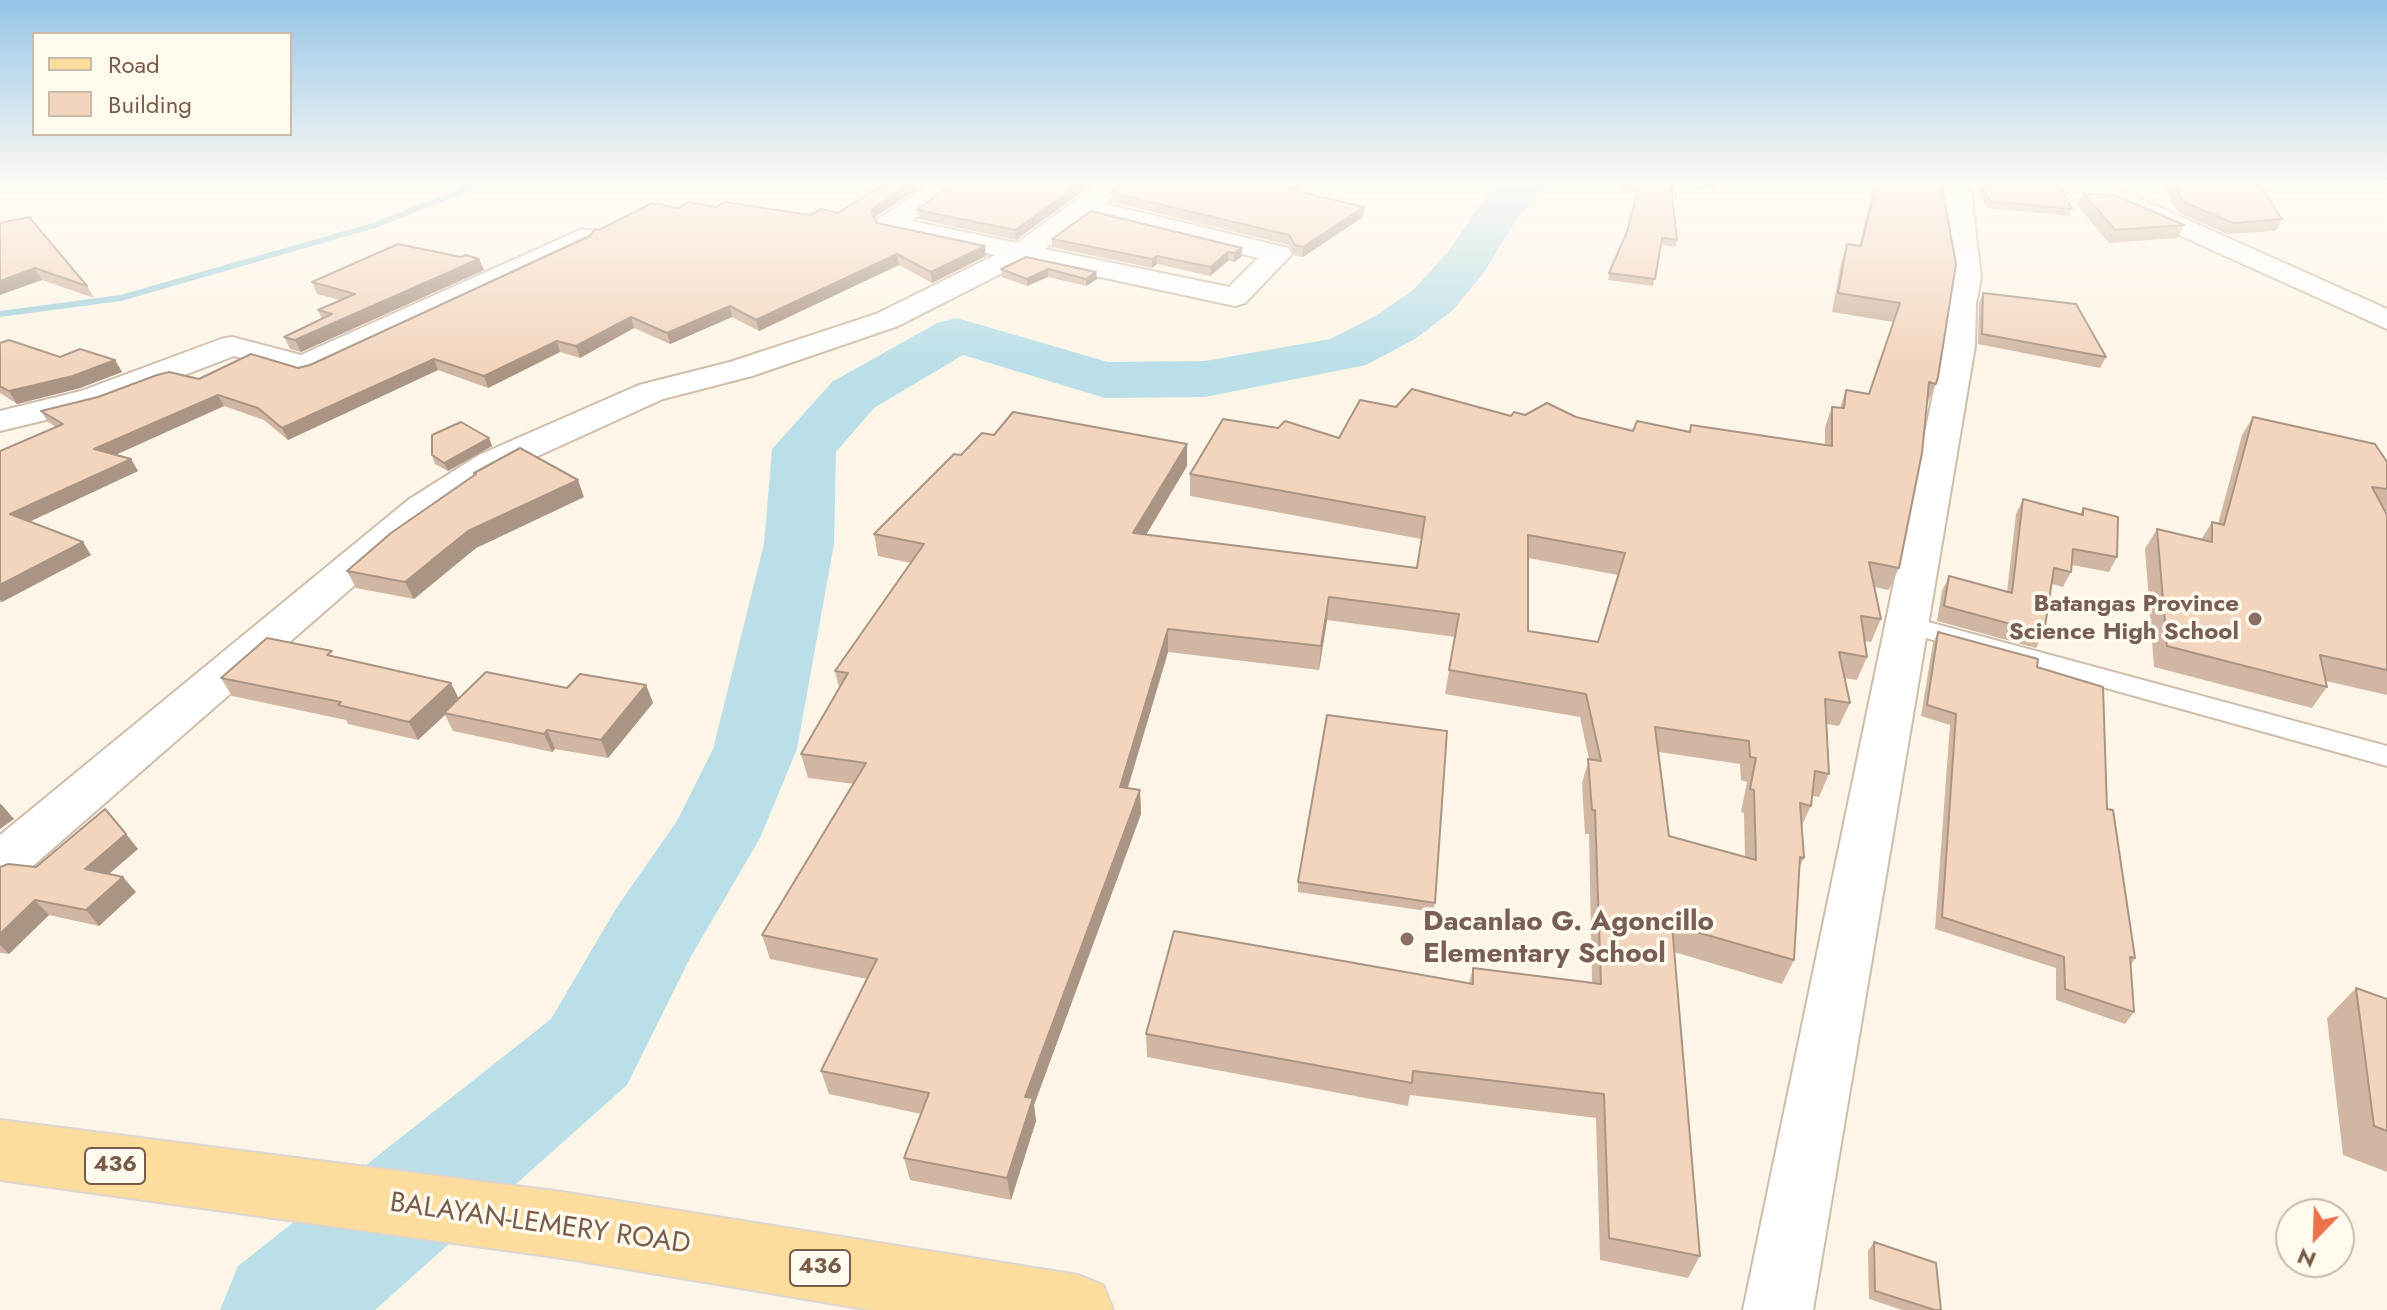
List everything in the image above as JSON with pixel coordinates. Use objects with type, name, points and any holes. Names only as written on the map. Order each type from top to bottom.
[{"type":"main road","name":"BALAYAN-LEMERY ROAD","points":[[0,1150],[562,1225],[1078,1310]]},
{"type":"street","points":[[0,421],[92,399],[232,346],[304,366],[569,243]]},
{"type":"street","points":[[972,243],[1235,297],[1278,254],[1234,243]]},
{"type":"street","points":[[0,864],[421,508],[492,463],[651,392],[741,369],[887,320],[1035,243]]},
{"type":"street","points":[[1778,1310],[1959,346],[1961,303],[1967,278],[1963,243]]},
{"type":"street","points":[[2217,243],[2387,320]]},
{"type":"lane","points":[[1906,624],[2387,756]]},
{"type":"building","points":[[0,243],[51,243],[87,286],[35,268],[0,281]]},
{"type":"building","points":[[575,243],[972,243],[985,246],[931,272],[897,254],[756,320],[730,306],[667,333],[631,317],[576,346],[557,341],[484,376],[434,359],[282,428],[258,408],[218,395],[94,449],[131,459],[10,514],[83,542],[0,585],[0,451],[63,424],[41,411],[98,397],[169,372],[199,379],[251,354],[298,368]]},
{"type":"building","points":[[1073,243],[1222,243],[1242,248],[1234,253],[1228,252],[1211,267],[1157,256],[1152,259]]},
{"type":"building","points":[[1622,243],[1661,243],[1655,279],[1609,273]]},
{"type":"building","points":[[1952,243],[1956,264],[1938,377],[1936,384],[1929,382],[1922,453],[1899,568],[1869,562],[1881,619],[1861,616],[1867,657],[1839,652],[1850,703],[1825,699],[1829,774],[1815,771],[1811,806],[1800,803],[1804,858],[1800,857],[1794,960],[1672,925],[1700,1256],[1609,1238],[1604,1094],[1413,1071],[1412,1083],[1146,1034],[1174,931],[1473,984],[1473,968],[1601,984],[1595,810],[1592,810],[1588,759],[1601,761],[1586,694],[1449,670],[1459,614],[1329,597],[1321,646],[1168,629],[1120,787],[1140,790],[1025,1097],[1033,1098],[1007,1178],[904,1158],[929,1093],[821,1071],[877,959],[762,935],[866,763],[801,754],[848,673],[835,671],[924,544],[874,534],[954,454],[961,455],[982,433],[994,435],[1013,412],[1187,444],[1133,533],[1417,568],[1425,517],[1190,474],[1223,419],[1278,428],[1285,421],[1339,438],[1360,400],[1396,407],[1412,389],[1511,416],[1514,412],[1525,415],[1547,403],[1576,417],[1633,431],[1637,421],[1690,432],[1691,425],[1832,446],[1832,407],[1844,408],[1846,390],[1869,394],[1900,303],[1838,293],[1847,244]],"holes":[[[1528,535],[1625,553],[1598,642],[1528,631]],[[1655,727],[1749,741],[1750,757],[1756,758],[1750,789],[1754,790],[1756,860],[1669,836]]]},
{"type":"building","points":[[398,244],[479,259],[295,340],[284,337],[332,314],[318,310],[355,294],[312,282]]},
{"type":"building","points":[[1026,257],[1096,272],[1086,279],[1048,269],[1027,279],[1001,269]]},
{"type":"building","points":[[1983,293],[2076,304],[2106,357],[1982,334]]},
{"type":"building","points":[[9,340],[60,357],[80,349],[115,360],[73,376],[9,391],[0,386],[0,343]]},
{"type":"building","points":[[2253,417],[2375,444],[2387,462],[2387,489],[2372,487],[2387,515],[2387,670],[2320,655],[2327,687],[2167,646],[2157,529],[2212,542],[2212,522],[2224,525]]},
{"type":"building","points":[[461,422],[489,438],[444,463],[432,455],[432,435]]},
{"type":"building","points":[[520,448],[578,480],[468,531],[405,582],[347,571],[391,533],[474,473]]},
{"type":"building","points":[[2023,499],[2083,515],[2083,508],[2118,517],[2117,557],[2073,549],[2071,572],[2054,568],[2044,633],[1944,606],[1949,576],[2012,593]]},
{"type":"building","points":[[1938,632],[2038,659],[2037,667],[2103,687],[2107,809],[2113,810],[2135,958],[2130,957],[2134,1012],[2065,989],[2064,957],[1942,917],[1956,714],[1927,705]]},
{"type":"building","points":[[267,638],[332,651],[327,655],[451,683],[409,722],[338,705],[341,702],[221,678]]},
{"type":"building","points":[[486,672],[567,688],[580,674],[646,685],[601,740],[547,730],[544,734],[444,713]]},
{"type":"building","points":[[1327,715],[1447,731],[1435,903],[1298,882]]},
{"type":"building","points":[[105,809],[126,834],[85,869],[123,877],[86,910],[35,900],[0,934],[0,867],[8,864],[36,867]]},
{"type":"building","points":[[2356,988],[2387,999],[2387,1131],[2374,1126]]},
{"type":"building","points":[[1874,1242],[1936,1263],[1941,1310],[1875,1291]]},
{"type":"waterway","points":[[0,314],[121,298],[312,243]]},
{"type":"waterway","points":[[282,1310],[589,1052],[652,935],[714,838],[755,749],[799,544],[804,449],[853,395],[957,335],[1105,380],[1205,379],[1346,353],[1396,327],[1433,300],[1478,243]]},
{"type":"place","name":"Batangas Province Science High School","points":[[2255,619]]},
{"type":"place","name":"Dacanlao G. Agoncillo Elementary School","points":[[1407,939]]}]
